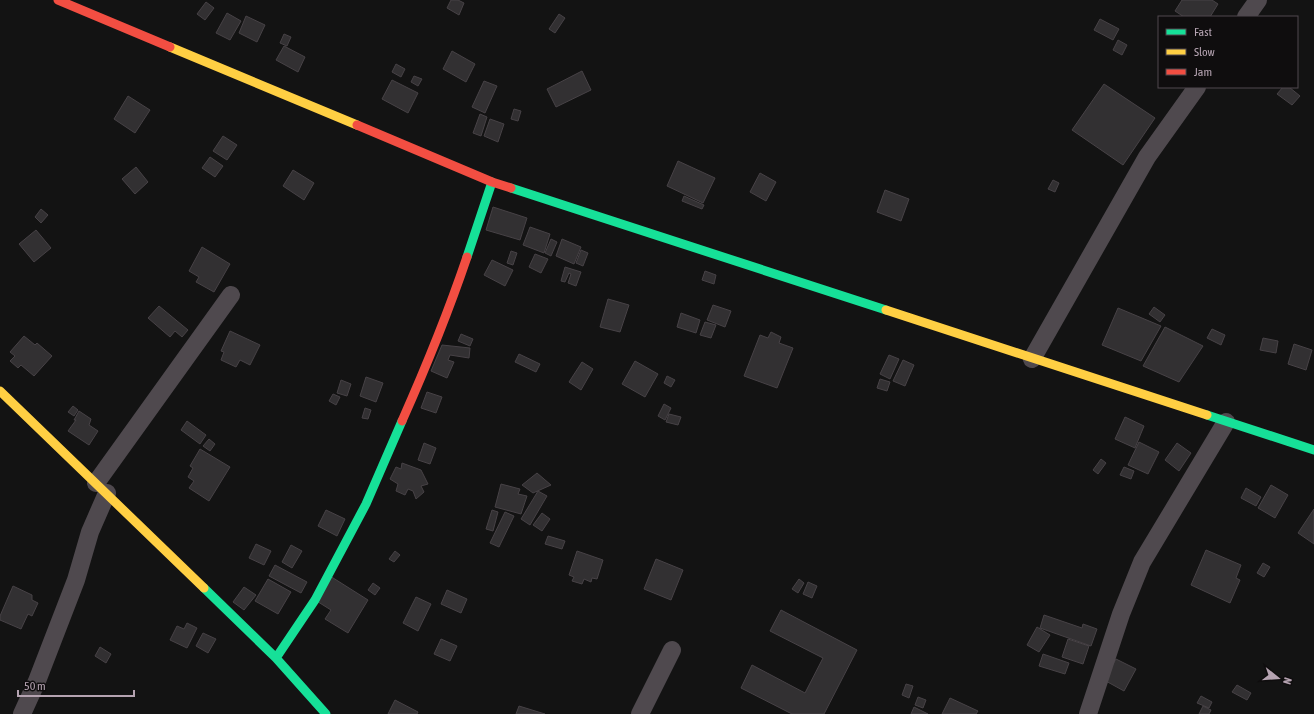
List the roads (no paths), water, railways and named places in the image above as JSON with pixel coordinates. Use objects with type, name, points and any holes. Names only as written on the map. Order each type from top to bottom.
[{"type":"street","points":[[58,0],[492,182],[1314,450]]},
{"type":"street","points":[[1247,16],[1258,0]]},
{"type":"street","points":[[1032,359],[1147,158],[1195,88]]},
{"type":"street","points":[[276,658],[315,600],[366,504],[417,388],[451,302],[492,182]]},
{"type":"street","points":[[22,714],[38,681],[76,580],[102,488],[231,295]]},
{"type":"street","points":[[0,391],[102,488],[276,658],[326,714]]},
{"type":"street","points":[[1088,714],[1121,614],[1142,562],[1226,422]]},
{"type":"street","points":[[640,714],[672,650]]}]
